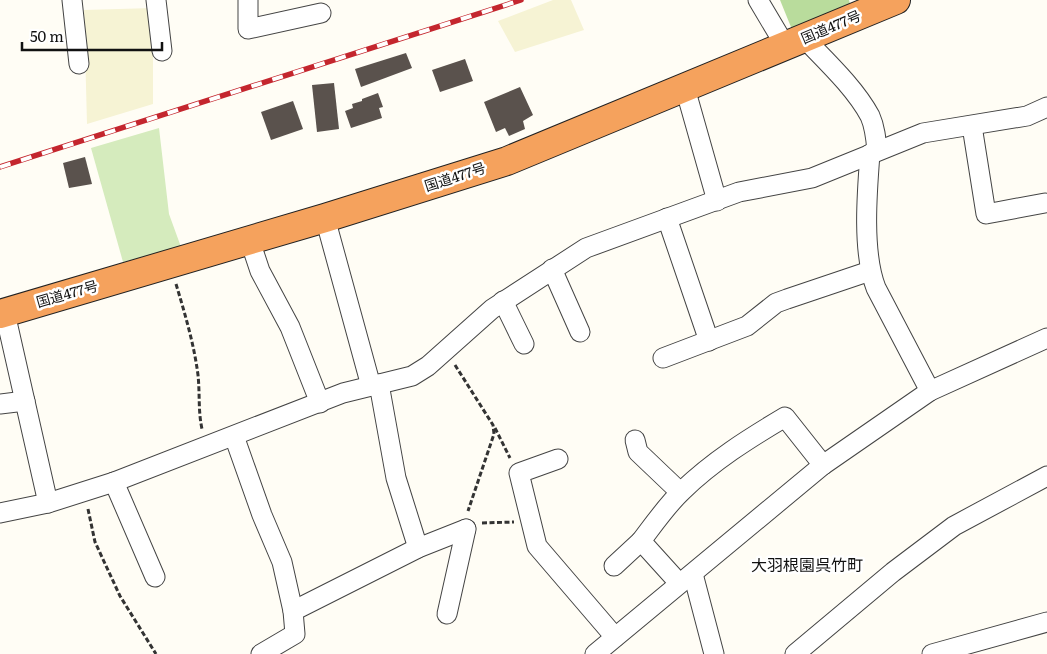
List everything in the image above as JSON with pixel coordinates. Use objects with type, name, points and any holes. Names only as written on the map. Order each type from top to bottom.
[{"type":"highway","name":"国道477号","points":[[2,313],[250,241],[507,161],[795,42],[857,8],[896,0]]},
{"type":"street","points":[[72,0],[79,64]]},
{"type":"street","points":[[156,0],[162,51]]},
{"type":"street","points":[[248,0],[248,30],[321,13]]},
{"type":"street","points":[[758,0],[795,42],[840,76],[870,116],[875,131],[874,152],[867,194],[870,271],[876,288],[930,391]]},
{"type":"street","points":[[685,88],[717,201]]},
{"type":"street","points":[[0,513],[48,503],[114,482],[343,393],[421,371],[503,301],[586,248],[739,192],[812,178],[923,133],[1027,116],[1047,107]]},
{"type":"street","points":[[972,126],[986,214],[1045,203]]},
{"type":"street","points":[[325,218],[375,385],[396,478],[418,548]]},
{"type":"street","points":[[667,218],[709,341]]},
{"type":"street","points":[[250,241],[260,271],[290,327],[320,403]]},
{"type":"street","points":[[552,269],[580,332]]},
{"type":"street","points":[[663,358],[747,326],[776,304],[870,271]]},
{"type":"street","points":[[503,301],[524,344]]},
{"type":"street","points":[[2,313],[25,401],[48,503]]},
{"type":"street","points":[[594,654],[823,465],[930,391],[1047,338]]},
{"type":"street","points":[[0,404],[25,401]]},
{"type":"street","points":[[614,566],[640,541],[680,492],[730,451],[785,417],[823,465]]},
{"type":"street","points":[[234,436],[262,515],[282,562],[293,611],[295,634],[261,654]]},
{"type":"street","points":[[635,440],[638,452],[680,492]]},
{"type":"street","points":[[558,459],[519,473],[529,521],[537,546],[614,637]]},
{"type":"street","points":[[795,654],[893,572],[954,526],[1047,476]]},
{"type":"street","points":[[114,482],[155,577]]},
{"type":"street","points":[[293,611],[418,548],[466,529]]},
{"type":"street","points":[[447,614],[466,529]]},
{"type":"street","points":[[640,541],[686,578],[714,654]]},
{"type":"street","points":[[932,654],[1047,622]]},
{"type":"path","points":[[170,264],[194,353],[200,394],[198,413],[207,447]]},
{"type":"path","points":[[443,352],[455,365],[493,425],[519,473]]},
{"type":"path","points":[[466,529],[467,513],[494,434],[493,425]]},
{"type":"path","points":[[84,492],[99,551],[120,596],[156,654]]},
{"type":"path","points":[[466,529],[474,524],[529,521]]},
{"type":"shaded area","points":[[553,0],[571,0],[584,30],[515,52],[498,21]]},
{"type":"shaded area","points":[[153,8],[153,104],[87,124],[84,10]]},
{"type":"green space","points":[[780,0],[849,0],[851,8],[793,32]]},
{"type":"green space","points":[[159,128],[169,214],[181,247],[123,262],[91,148]]},
{"type":"building","points":[[406,53],[412,68],[361,87],[355,69]]},
{"type":"building","points":[[465,59],[473,81],[440,92],[432,70]]},
{"type":"building","points":[[334,83],[339,129],[317,132],[312,85]]},
{"type":"building","points":[[520,87],[533,115],[523,121],[525,129],[509,136],[505,128],[496,132],[484,102]]},
{"type":"building","points":[[378,93],[383,107],[379,108],[382,118],[351,128],[345,111],[353,108],[352,104]]},
{"type":"building","points":[[293,101],[303,129],[271,140],[261,112]]},
{"type":"building","points":[[85,157],[92,184],[69,188],[63,163]]},
{"type":"railway","points":[[0,167],[521,0]]},
{"type":"district","name":"大羽根園呉竹町","points":[[807,565]]}]
